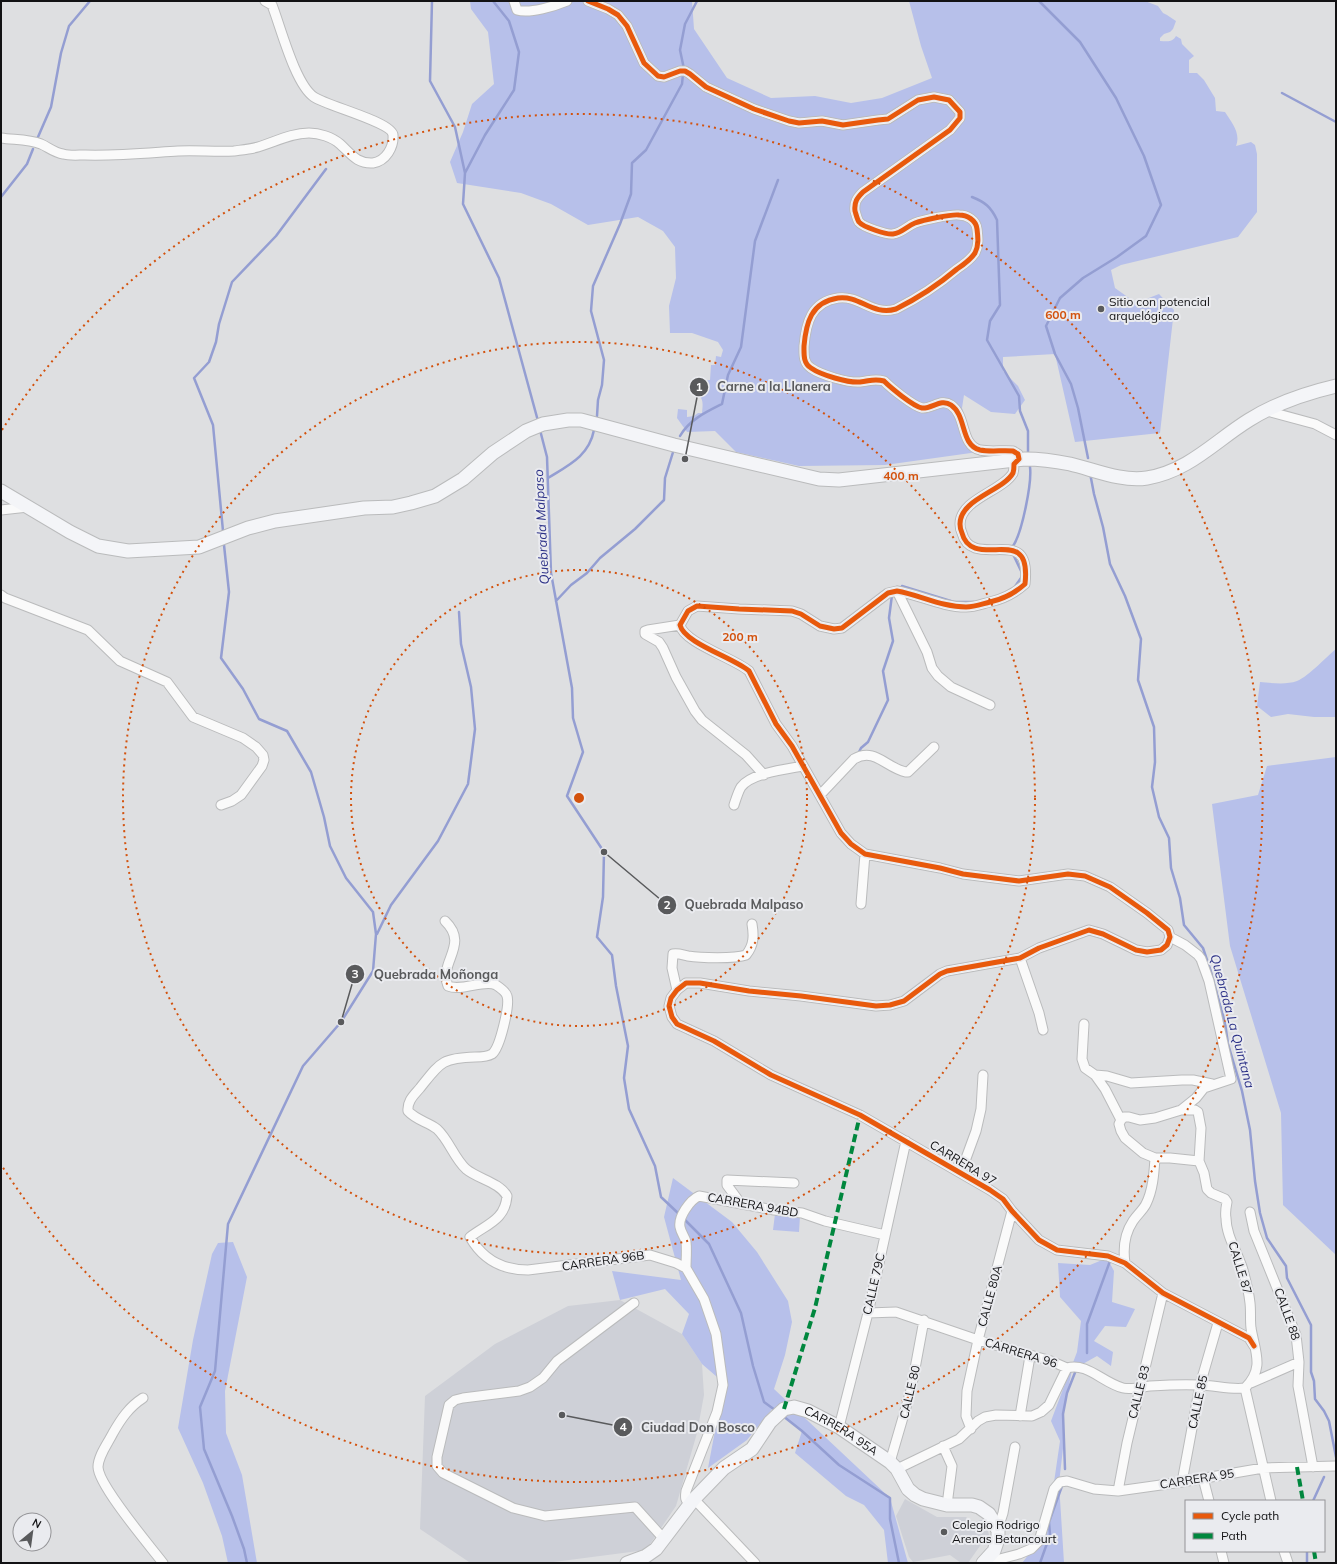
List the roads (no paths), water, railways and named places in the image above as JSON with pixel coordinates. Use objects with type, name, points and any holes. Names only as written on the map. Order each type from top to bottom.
[{"type":"main road","points":[[1,491],[70,532],[98,546],[128,551],[199,547],[248,528],[275,521],[364,508],[393,507],[435,496],[463,479],[509,442],[539,425],[568,420],[581,420],[674,445],[819,479],[840,480],[1019,459],[1046,460],[1134,479],[1147,478],[1186,464],[1210,449],[1233,430],[1285,401],[1309,392],[1336,386]]},
{"type":"main road","name":"CARRERA 95A","points":[[627,1563],[646,1556],[656,1549],[692,1502],[724,1468],[752,1449],[770,1422],[780,1413],[794,1407],[808,1410],[840,1427],[894,1465],[908,1489],[915,1495],[923,1499],[947,1505],[964,1504],[980,1507],[989,1514],[995,1524]]},
{"type":"main road","points":[[983,1563],[994,1551],[998,1539],[998,1531],[995,1524]]},
{"type":"street","points":[[1,138],[27,140],[41,144],[63,154],[102,156],[201,150],[233,151],[257,147],[286,137],[308,133],[324,135],[339,143],[352,157],[362,162],[375,163],[382,160],[390,152],[393,142],[392,131],[373,120],[356,115],[313,96],[307,90],[294,65],[272,5],[266,1]]},
{"type":"street","points":[[514,1],[517,10],[524,11],[549,8],[567,1]]},
{"type":"street","points":[[588,1],[608,9],[618,15],[627,26],[644,63],[658,76],[664,77],[680,71],[685,71],[706,87],[754,109],[789,121],[799,123],[822,121],[843,124],[888,119],[918,100],[934,97],[949,100],[956,106],[960,112],[960,118],[957,123],[950,130],[863,192],[858,197],[855,205],[856,214],[859,222],[864,226],[890,235],[901,232],[915,223],[958,214],[966,216],[972,220],[976,226],[978,247],[974,254],[937,286],[910,302],[888,311],[871,308],[850,298],[838,298],[828,301],[818,307],[810,318],[806,328],[804,360],[809,367],[816,371],[843,381],[861,382],[871,379],[884,381],[919,407],[927,407],[944,402],[950,404],[961,417],[966,438],[970,444],[979,450],[1014,451],[1018,454],[1019,459],[1014,464],[1013,472],[1007,480],[984,494],[964,511],[960,524],[963,537],[967,544],[980,549],[1017,552],[1023,558],[1026,576],[1025,584],[1008,596],[989,603],[966,607],[952,606],[896,591],[888,593],[842,628],[834,629],[820,626],[801,614],[792,611],[697,606],[688,611],[680,626]]},
{"type":"street","points":[[1267,411],[1315,424],[1336,435]]},
{"type":"street","points":[[1,510],[28,507]]},
{"type":"street","points":[[896,591],[927,652],[932,668],[938,676],[950,687],[990,705]]},
{"type":"street","points":[[1,595],[5,598],[88,630],[120,660],[167,682],[193,717],[243,738],[256,747],[263,755],[264,760],[262,766],[240,795],[232,801],[221,805]]},
{"type":"street","points":[[680,626],[683,633],[694,641],[741,665],[749,671],[776,724],[803,766],[841,833],[851,844],[865,854],[940,868],[963,874],[1018,881],[1068,874],[1085,876],[1110,886],[1148,913],[1168,930],[1170,937],[1167,945],[1161,950],[1147,952],[1136,950],[1103,934],[1090,930],[1039,948],[1020,958],[947,971],[940,974],[904,1001],[890,1005],[876,1006],[749,991],[700,983],[686,983],[677,990],[672,968],[673,954],[675,953],[706,958],[743,956],[748,952],[753,943],[754,936],[752,924]]},
{"type":"street","points":[[680,626],[648,630],[645,634],[659,642],[663,648],[676,677],[702,720],[746,755],[764,775]]},
{"type":"street","points":[[820,795],[854,759],[861,755],[868,754],[874,756],[908,772],[934,747]]},
{"type":"street","points":[[734,804],[741,787],[746,782],[764,775],[803,766]]},
{"type":"street","points":[[861,904],[865,854]]},
{"type":"street","name":"CARRERA 96B","points":[[445,921],[452,928],[455,934],[455,942],[446,973],[448,986],[458,988],[473,985],[496,985],[506,993],[506,1014],[496,1051],[486,1056],[455,1057],[438,1066],[413,1096],[408,1107],[408,1111],[436,1128],[465,1168],[501,1189],[507,1196],[506,1206],[498,1218],[470,1237],[479,1251],[487,1258],[504,1267],[515,1270],[543,1270],[650,1255],[676,1263],[686,1268]]},
{"type":"street","points":[[1170,937],[1185,945],[1201,959],[1209,981],[1231,1078],[1204,1088],[1193,1101],[1181,1110]]},
{"type":"street","points":[[1020,958],[1039,1013],[1043,1030]]},
{"type":"street","name":"CARRERA 97","points":[[677,990],[671,998],[669,1006],[672,1017],[677,1024],[714,1041],[771,1075],[860,1115],[961,1172],[1003,1199],[1039,1240],[1049,1247],[1064,1251],[1108,1256],[1125,1263],[1163,1293],[1248,1338],[1254,1346]]},
{"type":"street","points":[[1084,1024],[1082,1059],[1085,1068],[1095,1075],[1105,1089],[1121,1120]]},
{"type":"street","points":[[961,1172],[976,1131],[981,1109],[983,1075]]},
{"type":"street","points":[[1095,1075],[1108,1076],[1131,1083],[1193,1080],[1213,1085]]},
{"type":"street","points":[[1181,1110],[1195,1110],[1198,1112],[1201,1128],[1199,1161],[1155,1158],[1143,1153],[1125,1138],[1121,1131],[1119,1124],[1124,1117],[1140,1120],[1155,1118],[1181,1110]]},
{"type":"street","name":"CALLE 79C","points":[[840,1427],[868,1313],[906,1141]]},
{"type":"street","points":[[1125,1263],[1125,1241],[1133,1221],[1146,1204],[1150,1195],[1155,1158]]},
{"type":"street","name":"CALLE 87","points":[[1199,1161],[1208,1191],[1227,1202],[1226,1218],[1228,1229],[1243,1269],[1246,1282],[1250,1302],[1250,1323],[1254,1346],[1258,1355],[1256,1374],[1248,1385]]},
{"type":"street","points":[[740,1204],[727,1185],[727,1180],[794,1183]]},
{"type":"street","name":"CARRERA 94BD","points":[[686,1268],[686,1241],[680,1227],[680,1222],[682,1215],[695,1198],[699,1196],[740,1204],[802,1213],[825,1221],[885,1234]]},
{"type":"street","name":"CALLE 80A","points":[[970,1429],[966,1416],[967,1391],[978,1340],[1012,1211]]},
{"type":"street","name":"CALLE 88","points":[[1250,1212],[1254,1231],[1292,1322],[1298,1346],[1298,1386],[1313,1467]]},
{"type":"street","points":[[686,1268],[704,1299],[716,1334],[723,1385],[717,1412],[686,1491],[685,1498],[686,1501],[692,1502],[755,1563]]},
{"type":"street","name":"CALLE 83","points":[[1118,1491],[1127,1443],[1163,1293]]},
{"type":"street","points":[[634,1303],[557,1361],[543,1378],[530,1387],[519,1391],[455,1400],[449,1405],[437,1457],[437,1466],[443,1473],[513,1508],[546,1516],[635,1507],[664,1538]]},
{"type":"street","name":"CARRERA 96","points":[[868,1313],[896,1312],[924,1320],[978,1340],[1051,1361],[1067,1368],[1073,1366],[1081,1367],[1113,1385],[1125,1389],[1166,1385],[1200,1385],[1236,1389],[1299,1362]]},
{"type":"street","name":"CALLE 80","points":[[894,1465],[912,1390],[924,1320]]},
{"type":"street","name":"CALLE 85","points":[[1182,1482],[1200,1385],[1218,1323]]},
{"type":"street","points":[[1020,1416],[1030,1356]]},
{"type":"street","points":[[894,1465],[959,1440],[978,1421],[991,1415],[1032,1416],[1042,1412],[1049,1405],[1067,1368]]},
{"type":"street","points":[[1248,1385],[1263,1468],[1272,1500]]},
{"type":"street","points":[[142,1398],[130,1408],[122,1418],[101,1457],[98,1468],[100,1476],[111,1495],[163,1563]]},
{"type":"street","points":[[943,1446],[952,1466],[947,1505]]},
{"type":"street","points":[[995,1524],[1001,1519],[1003,1513],[1015,1447]]},
{"type":"street","name":"CARRERA 95","points":[[1020,1558],[1039,1541],[1054,1489],[1060,1482],[1067,1481],[1094,1489],[1118,1491],[1263,1468],[1336,1466]]},
{"type":"street","points":[[1203,1478],[1209,1500]]},
{"type":"street","points":[[1221,1552],[1224,1563]]},
{"type":"street","points":[[1284,1552],[1288,1563]]},
{"type":"street","points":[[983,1563],[1020,1558]]},
{"type":"waterway","points":[[38,137],[51,107],[61,53],[69,26],[90,1]]},
{"type":"waterway","points":[[432,1],[430,81],[455,127],[465,173]]},
{"type":"waterway","name":"Quebrada Malpaso","points":[[493,1],[509,21],[519,52],[514,90],[485,135],[465,173],[463,204],[499,278],[538,421]]},
{"type":"waterway","points":[[684,69],[680,50],[685,24],[697,1]]},
{"type":"waterway","name":"Quebrada La Quintana","points":[[1039,1],[1080,42],[1116,98],[1144,156],[1161,205],[1146,236],[1117,257],[1083,278],[1060,298],[1046,326],[1055,354],[1071,384],[1078,408],[1088,458]]},
{"type":"waterway","points":[[597,416],[604,360],[591,311],[593,286],[620,224],[631,194],[632,163],[646,150],[682,84],[683,74]]},
{"type":"waterway","points":[[1282,93],[1336,122]]},
{"type":"waterway","points":[[1,197],[27,164],[33,149]]},
{"type":"waterway","points":[[223,531],[213,425],[194,378],[209,362],[216,342],[219,324],[232,282],[276,236],[326,169]]},
{"type":"waterway","points":[[680,436],[693,421],[704,413],[722,404],[728,375],[741,347],[755,241],[778,180]]},
{"type":"waterway","points":[[972,197],[981,201],[987,206],[997,220],[1000,305],[990,321],[987,340],[1019,396],[1020,411],[1028,431],[1028,454]]},
{"type":"waterway","name":"Quebrada Malpaso","points":[[540,430],[547,457],[551,573],[572,688],[573,718],[583,752],[567,796],[604,852],[603,897],[597,937],[612,955],[616,986],[628,1046],[624,1078],[629,1109],[655,1166],[661,1197],[679,1214]]},
{"type":"waterway","points":[[548,478],[570,464],[583,453],[588,447],[594,430]]},
{"type":"waterway","points":[[556,601],[571,585],[587,573],[600,558],[635,529],[664,500],[665,478],[674,449]]},
{"type":"waterway","points":[[1013,546],[1020,530],[1026,508],[1030,467]]},
{"type":"waterway","name":"Quebrada La Quintana","points":[[1090,473],[1110,564],[1125,596],[1141,639],[1138,680],[1154,727],[1155,762],[1152,787],[1159,817],[1169,838],[1171,868],[1180,898],[1184,925],[1203,948],[1211,972],[1225,1023],[1228,1044],[1242,1091],[1250,1130],[1260,1213],[1267,1238],[1286,1266],[1287,1278],[1311,1325],[1311,1372],[1314,1381],[1315,1399],[1329,1421],[1336,1457]]},
{"type":"waterway","points":[[224,545],[229,592],[221,658],[243,689],[259,719],[287,731],[311,772],[324,817],[330,846],[346,878],[373,912],[376,934],[373,971],[341,1022],[303,1066],[228,1224],[215,1371],[200,1407],[204,1449],[232,1516],[244,1549],[247,1563]]},
{"type":"waterway","points":[[1013,554],[1023,575],[1014,588]]},
{"type":"waterway","points":[[902,586],[954,602],[974,602]]},
{"type":"waterway","points":[[858,754],[861,748],[868,742],[888,700],[883,671],[893,641],[889,618],[892,595]]},
{"type":"waterway","points":[[377,934],[391,905],[438,841],[468,784],[475,729],[471,687],[461,644],[459,612]]},
{"type":"waterway","name":"Quebrada Malpaso","points":[[683,1218],[709,1244],[741,1313],[753,1366],[764,1402],[775,1410]]},
{"type":"waterway","points":[[1087,1353],[1087,1324],[1110,1261]]},
{"type":"waterway","points":[[1065,1469],[1063,1414],[1067,1393],[1076,1370]]},
{"type":"waterway","name":"Quebrada Malpaso","points":[[783,1416],[802,1431],[839,1465],[890,1498],[890,1519],[899,1563]]},
{"type":"waterway","name":"Quebrada La Quintana","points":[[1313,1500],[1324,1477]]},
{"type":"waterway","points":[[1040,1563],[1050,1535],[1049,1522],[1062,1486]]},
{"type":"waterway","name":"Quebrada La Quintana","points":[[1307,1552],[1307,1563]]},
{"type":"place","name":"Sitio con potencial arquelógicco","points":[[1101,309]]},
{"type":"place","name":"Carne a la Llanera","points":[[685,459]]},
{"type":"place","name":"Quebrada Malpaso","points":[[604,852]]},
{"type":"place","name":"Quebrada Moñonga","points":[[341,1022]]},
{"type":"place","name":"Ciudad Don Bosco","points":[[562,1415]]},
{"type":"place","name":"Colegio Rodrigo Arenas Betancourt","points":[[944,1532]]}]
